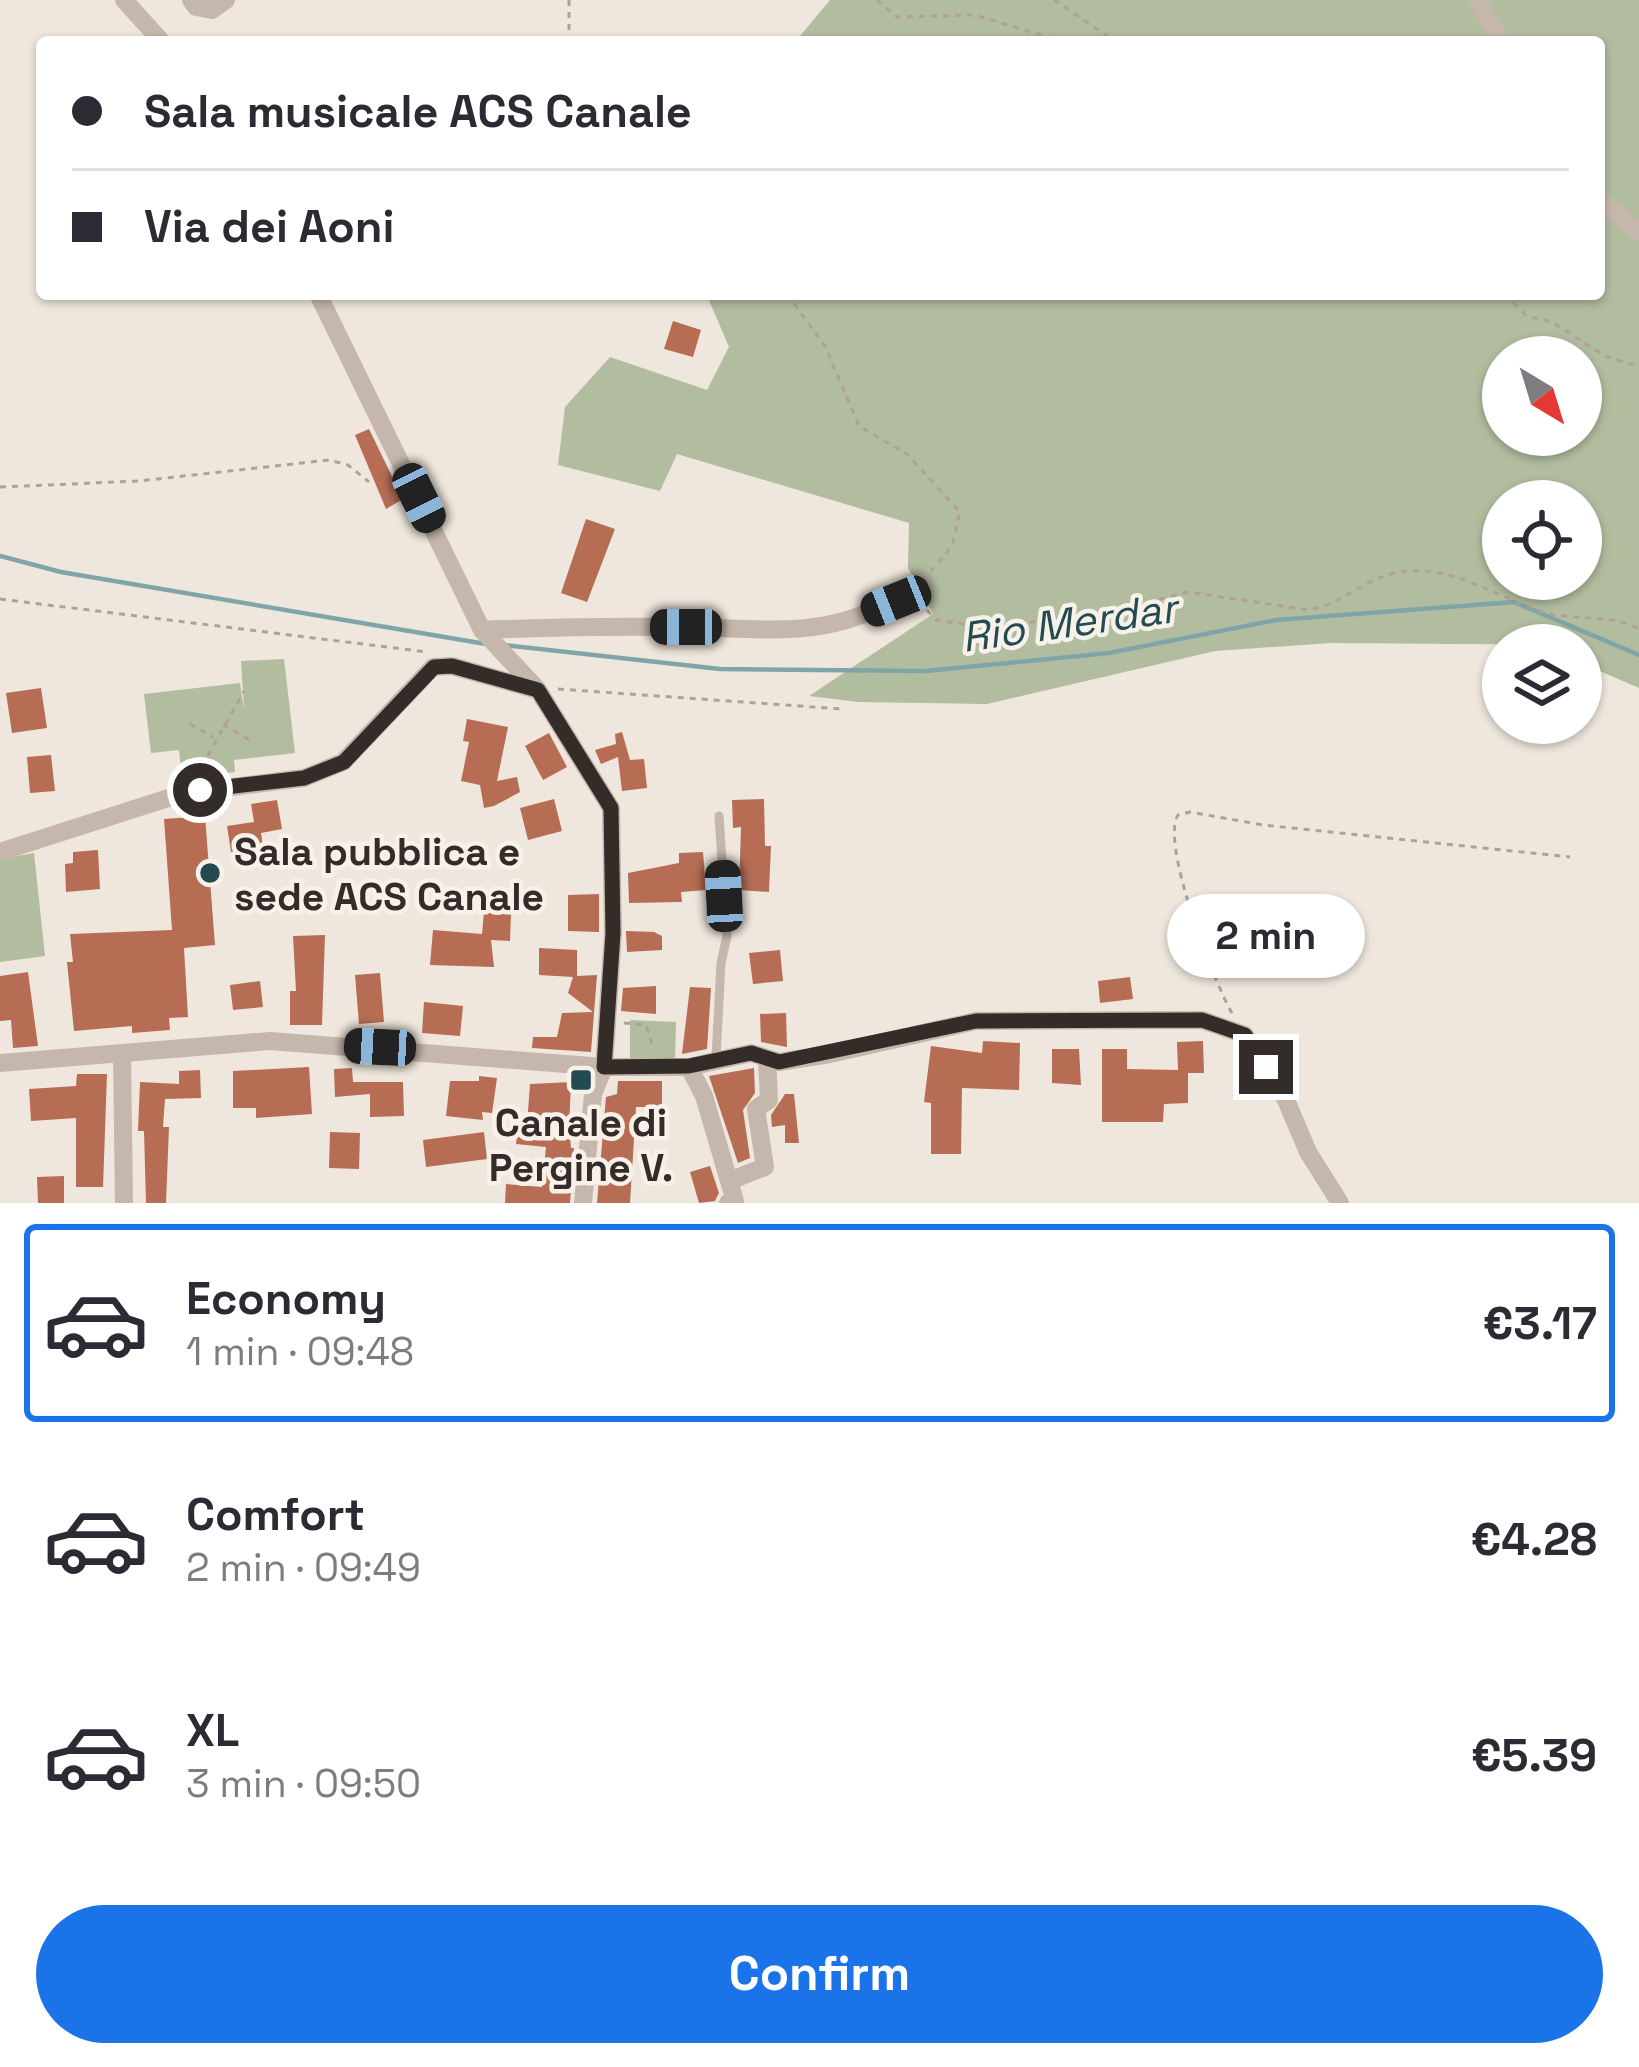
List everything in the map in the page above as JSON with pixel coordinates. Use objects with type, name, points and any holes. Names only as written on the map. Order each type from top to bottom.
[{"type":"street","points":[[124,0],[157,36]]},
{"type":"street","points":[[191,0],[196,7],[212,10],[226,0]]},
{"type":"street","points":[[1477,0],[1498,36]]},
{"type":"street","points":[[1605,205],[1639,232]]},
{"type":"street","points":[[321,300],[492,642],[538,690],[611,808],[613,933],[604,1067],[593,1094],[583,1203]]},
{"type":"street","points":[[492,642],[686,627],[794,632],[839,624],[916,586]]},
{"type":"street","points":[[0,852],[200,790],[304,778],[344,762],[434,667],[452,666],[538,690]]},
{"type":"street","points":[[0,1063],[270,1041],[604,1067],[689,1066],[751,1053],[779,1062],[976,1021],[1202,1020],[1245,1035],[1286,1100],[1308,1152],[1340,1203]]},
{"type":"street","points":[[122,1053],[124,1203]]},
{"type":"street","points":[[730,1181],[765,1167],[756,1109],[769,1100],[767,1058]]},
{"type":"street","points":[[689,1066],[704,1096],[730,1181],[735,1201],[728,1203]]},
{"type":"lane","points":[[716,1058],[727,936],[719,816]]},
{"type":"path","points":[[569,0],[569,36]]},
{"type":"path","points":[[878,0],[897,17],[975,15],[1045,36]]},
{"type":"path","points":[[1054,0],[1108,36]]},
{"type":"path","points":[[791,300],[825,346],[859,426],[907,454],[960,512],[952,546],[916,586],[936,620],[989,628],[1120,610],[1187,592],[1309,610],[1326,607],[1381,577],[1413,571],[1468,581],[1550,613],[1603,618],[1639,629]]},
{"type":"path","points":[[1511,300],[1527,316],[1552,322],[1605,356],[1639,367]]},
{"type":"path","points":[[0,487],[139,481],[329,460],[348,465],[369,482]]},
{"type":"path","points":[[0,599],[427,652]]},
{"type":"path","points":[[538,690],[577,688],[842,710]]},
{"type":"path","points":[[200,790],[195,773],[244,691]]},
{"type":"path","points":[[190,724],[214,738]]},
{"type":"path","points":[[222,724],[250,740]]},
{"type":"path","points":[[1245,1035],[1227,1006],[1175,865],[1171,825],[1178,815],[1190,812],[1263,825],[1570,857]]},
{"type":"path","points":[[630,1023],[646,1025],[652,1046],[650,1067]]},
{"type":"green space","points":[[830,0],[1639,0],[1639,688],[1602,672],[1602,624],[1482,624],[1482,644],[1331,643],[1215,651],[987,704],[858,702],[809,696],[933,614],[908,568],[909,523],[677,454],[660,491],[558,465],[565,407],[610,357],[707,390],[729,347],[709,300],[1605,300],[1605,36],[800,36]]},
{"type":"green space","points":[[284,659],[295,753],[234,760],[235,772],[211,775],[211,783],[183,786],[179,750],[151,753],[144,694],[240,683],[244,710],[241,661]]},
{"type":"green space","points":[[34,853],[45,956],[0,962],[0,859]]},
{"type":"green space","points":[[630,1020],[676,1022],[675,1060],[630,1062]]},
{"type":"building","points":[[673,321],[701,330],[693,357],[664,349]]},
{"type":"building","points":[[369,429],[403,499],[386,509],[355,435]]},
{"type":"building","points":[[586,519],[615,529],[587,602],[561,593]]},
{"type":"building","points":[[41,688],[47,728],[12,733],[6,693]]},
{"type":"building","points":[[467,719],[508,727],[497,781],[517,777],[520,792],[494,806],[484,808],[480,785],[461,781],[469,742],[463,741]]},
{"type":"building","points":[[622,732],[630,760],[644,759],[647,788],[622,791],[618,757],[601,764],[595,750],[616,744],[615,734]]},
{"type":"building","points":[[549,733],[567,767],[543,780],[525,746]]},
{"type":"building","points":[[51,755],[55,791],[30,793],[27,757]]},
{"type":"building","points":[[554,799],[562,831],[528,840],[520,808]]},
{"type":"building","points":[[764,799],[765,846],[771,846],[769,892],[739,890],[741,827],[733,828],[732,800]]},
{"type":"building","points":[[277,800],[282,829],[261,833],[263,846],[231,852],[227,826],[254,822],[251,804]]},
{"type":"building","points":[[205,816],[215,945],[184,948],[188,1017],[169,1018],[170,1030],[132,1033],[132,1026],[74,1031],[67,962],[73,962],[70,934],[172,930],[164,819]]},
{"type":"building","points":[[98,850],[100,889],[66,892],[65,864],[73,863],[73,852]]},
{"type":"building","points":[[703,852],[706,890],[681,892],[682,902],[629,903],[628,873],[679,863],[679,853]]},
{"type":"building","points":[[599,894],[599,932],[568,931],[568,895]]},
{"type":"building","points":[[484,911],[511,913],[510,941],[491,940],[494,967],[430,965],[433,930],[482,934]]},
{"type":"building","points":[[626,931],[662,936],[662,950],[627,952]]},
{"type":"building","points":[[325,935],[322,1025],[290,1025],[290,991],[296,991],[293,936]]},
{"type":"building","points":[[539,948],[577,950],[577,976],[597,975],[591,1052],[532,1048],[533,1037],[557,1037],[562,1013],[593,1012],[568,993],[573,977],[539,975]]},
{"type":"building","points":[[780,950],[783,981],[753,984],[749,953]]},
{"type":"building","points":[[28,972],[38,1046],[13,1048],[11,1020],[0,1021],[0,976]]},
{"type":"building","points":[[380,973],[384,1022],[359,1024],[355,975]]},
{"type":"building","points":[[1130,977],[1133,999],[1100,1003],[1098,981]]},
{"type":"building","points":[[260,981],[263,1007],[233,1010],[230,985]]},
{"type":"building","points":[[656,986],[656,1014],[621,1011],[623,988]]},
{"type":"building","points":[[690,987],[711,988],[707,1049],[682,1054]]},
{"type":"building","points":[[424,1002],[463,1006],[460,1036],[422,1033]]},
{"type":"building","points":[[786,1013],[787,1047],[761,1042],[760,1014]]},
{"type":"building","points":[[983,1041],[1020,1043],[1019,1090],[962,1088],[961,1154],[931,1154],[931,1103],[924,1102],[931,1046],[982,1053]]},
{"type":"building","points":[[1203,1041],[1204,1073],[1188,1073],[1188,1103],[1164,1104],[1163,1122],[1102,1122],[1102,1049],[1127,1049],[1127,1069],[1178,1070],[1177,1042]]},
{"type":"building","points":[[1052,1049],[1079,1049],[1081,1085],[1052,1083]]},
{"type":"building","points":[[309,1067],[312,1114],[256,1118],[256,1108],[233,1108],[233,1071]]},
{"type":"building","points":[[352,1068],[353,1082],[403,1082],[404,1116],[370,1117],[370,1094],[335,1097],[334,1069]]},
{"type":"building","points":[[754,1068],[755,1093],[743,1110],[750,1158],[738,1163],[709,1076]]},
{"type":"building","points":[[200,1070],[201,1098],[165,1099],[163,1127],[169,1127],[166,1203],[146,1203],[144,1131],[138,1131],[140,1082],[179,1084],[179,1071]]},
{"type":"building","points":[[77,1074],[107,1074],[103,1187],[76,1187],[76,1118],[31,1121],[29,1089],[76,1086]]},
{"type":"building","points":[[479,1076],[497,1078],[492,1113],[482,1112],[483,1120],[446,1116],[450,1081],[479,1081]]},
{"type":"building","points":[[618,1081],[662,1081],[662,1107],[636,1107],[630,1203],[597,1203],[606,1097],[617,1094]]},
{"type":"building","points":[[571,1082],[570,1203],[505,1203],[506,1184],[542,1187],[546,1147],[516,1144],[519,1124],[527,1124],[530,1084]]},
{"type":"building","points":[[785,1094],[794,1094],[799,1143],[785,1143],[785,1125],[772,1127],[771,1115]]},
{"type":"building","points":[[330,1132],[360,1133],[359,1169],[329,1168]]},
{"type":"building","points":[[484,1132],[487,1159],[426,1167],[423,1140]]},
{"type":"building","points":[[710,1166],[719,1193],[715,1201],[699,1203],[690,1172]]},
{"type":"building","points":[[64,1176],[64,1203],[38,1203],[37,1177]]},
{"type":"waterway","name":"Rio Merdar","points":[[0,556],[61,572],[486,644]]},
{"type":"waterway","name":"Rio Merdar","points":[[504,645],[720,669],[926,671],[1109,653],[1276,620],[1514,602],[1639,655]]},
{"type":"place","name":"Sala pubblica e sede ACS Canale","points":[[210,873]]},
{"type":"place","name":"Canale di Pergine V.","points":[[581,1080]]},
{"type":"route","points":[[200,790],[304,778],[344,762],[434,667],[452,666],[538,690],[571,736],[611,808],[613,933],[604,1067],[689,1066],[751,1053],[779,1062],[976,1021],[1202,1020],[1245,1035],[1266,1067]]}]
